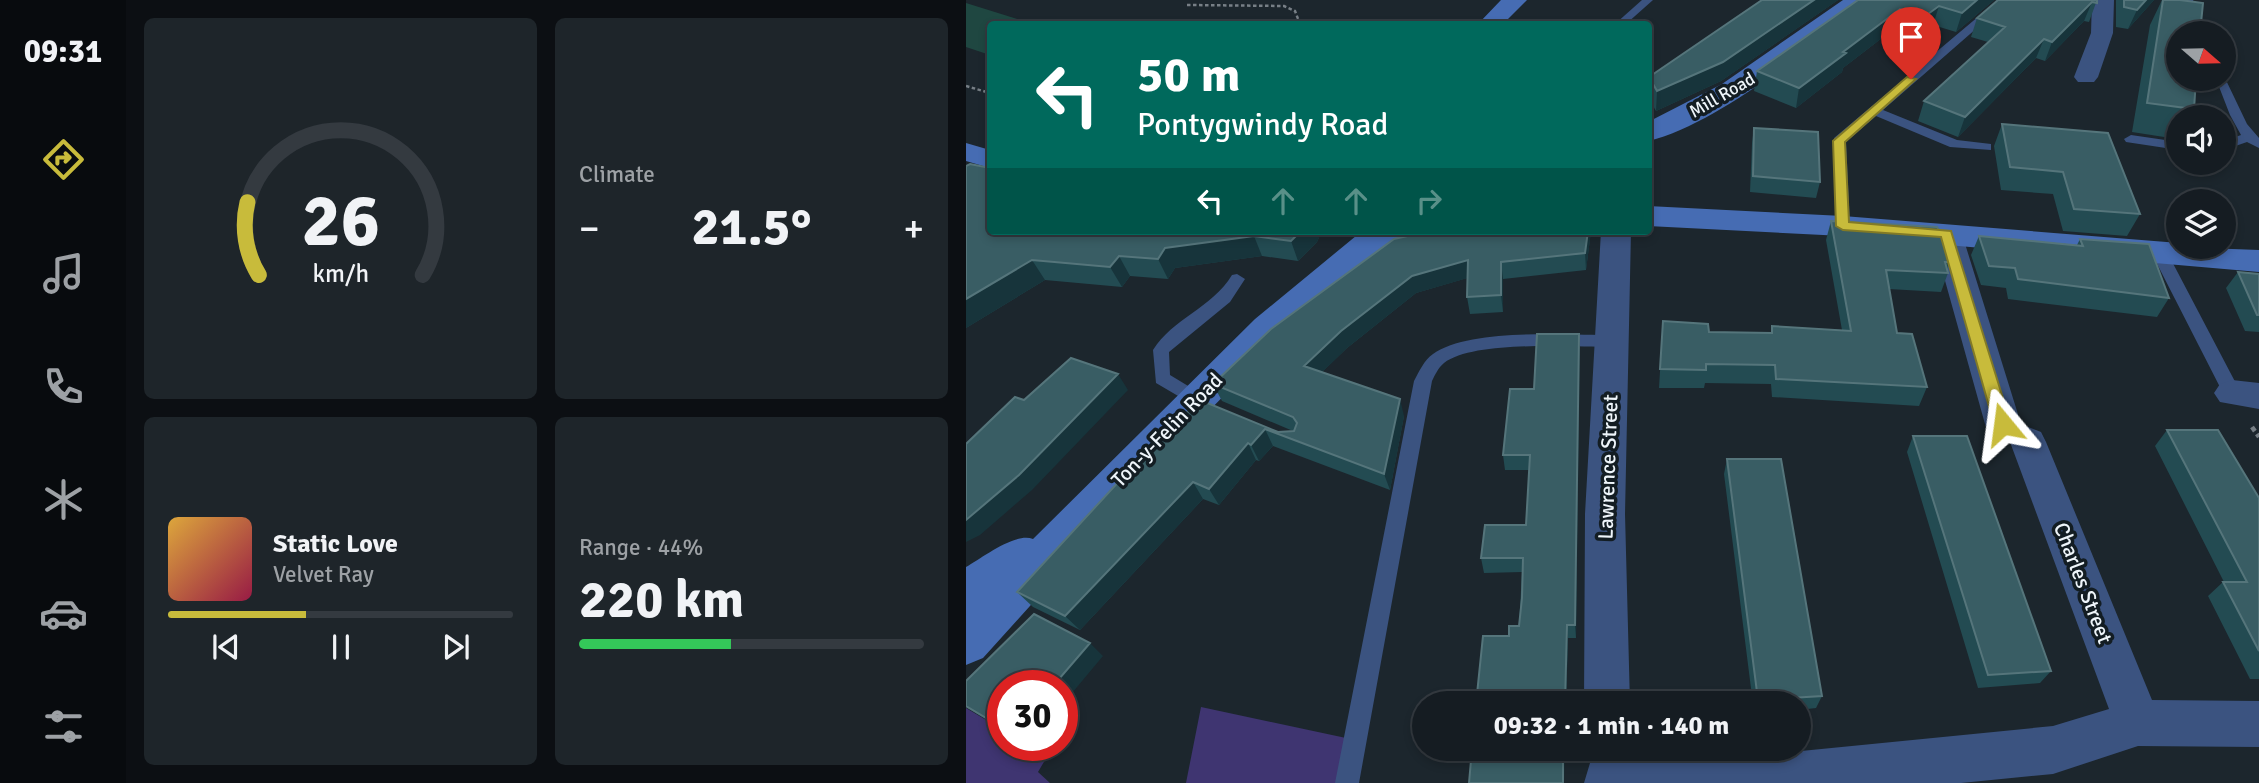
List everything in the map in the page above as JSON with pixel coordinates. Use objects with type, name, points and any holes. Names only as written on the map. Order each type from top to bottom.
[{"type":"main road","points":[[1493,21],[1515,0]]},
{"type":"main road","name":"Mill Road","points":[[1652,130],[1689,116],[1760,73],[1858,0]]},
{"type":"main road","points":[[966,152],[987,158]]},
{"type":"main road","points":[[1652,216],[1843,226],[2259,261]]},
{"type":"main road","name":"Ton-y-Felin Road","points":[[966,642],[1070,529],[1205,404],[1268,327],[1368,244],[1401,235]]},
{"type":"main road","points":[[966,591],[1070,529]]},
{"type":"street","points":[[2086,77],[2102,33],[2103,0]]},
{"type":"street","name":"Charles Street","points":[[1947,234],[2015,433],[2138,723]]},
{"type":"street","name":"Lawrence Street","points":[[1607,691],[1605,514],[1616,235]]},
{"type":"street","points":[[1607,771],[1791,776],[2053,750],[2138,723],[2259,724]]},
{"type":"lane","points":[[1624,21],[1648,0]]},
{"type":"lane","points":[[1843,226],[1839,141],[2004,0]]},
{"type":"lane","points":[[2189,0],[2198,21]]},
{"type":"lane","points":[[2228,91],[2254,141],[2236,144]]},
{"type":"lane","points":[[1874,111],[1955,144],[1986,147]]},
{"type":"lane","points":[[2131,139],[2166,144]]},
{"type":"lane","points":[[2159,251],[2245,395]]},
{"type":"lane","points":[[1205,404],[1162,378],[1161,350],[1174,334],[1225,297],[1234,288],[1237,279]]},
{"type":"lane","points":[[1347,783],[1423,381],[1438,358],[1460,348],[1511,343],[1612,341]]},
{"type":"path","points":[[1187,5],[1284,6],[1295,11],[1299,21]]},
{"type":"path","points":[[966,86],[987,92]]},
{"type":"shaded area","points":[[966,3],[1023,21],[987,21],[987,54],[966,47]]},
{"type":"shaded area","points":[[1201,707],[1346,738],[1338,783],[1186,783]]},
{"type":"shaded area","points":[[966,708],[987,720],[987,761],[1044,761],[1038,772],[1050,783],[966,783]]},
{"type":"building","points":[[1762,0],[1814,0],[1723,62],[1657,91],[1652,82],[1652,75]]},
{"type":"building","points":[[1858,0],[1977,0],[1962,13],[1939,6],[1924,17],[1900,9],[1799,88],[1757,71]]},
{"type":"building","points":[[1998,0],[2097,0],[2097,3],[2092,2],[2052,42],[2044,39],[1965,117],[1924,101],[2005,27],[1977,18]]},
{"type":"building","points":[[2124,0],[2146,0],[2137,10],[2124,7]]},
{"type":"building","points":[[2163,0],[2203,3],[2201,21],[2166,21],[2166,91],[2195,91],[2194,105],[2147,103]]},
{"type":"building","points":[[2002,124],[2108,133],[2140,214],[2074,209],[2063,172],[2010,167]]},
{"type":"building","points":[[1754,128],[1818,132],[1820,182],[1753,176]]},
{"type":"building","points":[[970,164],[987,167],[987,235],[1297,235],[1291,241],[1254,236],[1165,248],[1158,259],[1119,256],[1110,267],[1032,260],[966,299],[966,166]]},
{"type":"building","points":[[1831,221],[1937,227],[1941,233],[1950,262],[1945,262],[1948,273],[1886,270],[1897,333],[1912,334],[1927,387],[1776,379],[1775,365],[1706,364],[1706,370],[1660,369],[1663,321],[1708,324],[1709,332],[1772,333],[1772,326],[1851,331]]},
{"type":"building","points":[[1412,235],[1587,235],[1585,253],[1501,262],[1501,295],[1467,297],[1468,260],[1412,276],[1341,331],[1304,366],[1400,399],[1384,474],[1265,429],[1251,445],[1248,443],[1209,489],[1193,482],[1065,616],[1017,592],[1146,452],[1200,400],[1278,432],[1294,431],[1297,423],[1293,417],[1213,384],[1271,329],[1394,239]]},
{"type":"building","points":[[1979,236],[2083,246],[2080,239],[2149,244],[2169,298],[2018,279],[2015,268],[1989,266]]},
{"type":"building","points":[[2238,272],[2259,274],[2259,315],[2257,315]]},
{"type":"building","points":[[1537,334],[1579,334],[1575,625],[1567,625],[1565,691],[1477,691],[1483,636],[1509,636],[1509,626],[1519,626],[1523,558],[1481,558],[1485,525],[1526,525],[1530,455],[1503,455],[1510,389],[1534,389]]},
{"type":"building","points":[[1071,358],[1118,374],[1019,475],[966,520],[966,444],[1015,397],[1024,400]]},
{"type":"building","points":[[2167,430],[2218,430],[2259,498],[2259,651],[2223,582],[2247,582]]},
{"type":"building","points":[[1913,436],[1967,436],[2051,671],[1988,675]]},
{"type":"building","points":[[1727,459],[1781,459],[1822,696],[1811,697],[1811,691],[1757,691]]},
{"type":"building","points":[[1034,614],[1090,643],[1067,670],[987,670],[987,718],[966,706],[966,681]]},
{"type":"building","points":[[1471,761],[1563,761],[1563,783],[1469,783]]},
{"type":"route","points":[[1911,79],[1839,141],[1843,226],[1947,234],[2003,424]]}]
